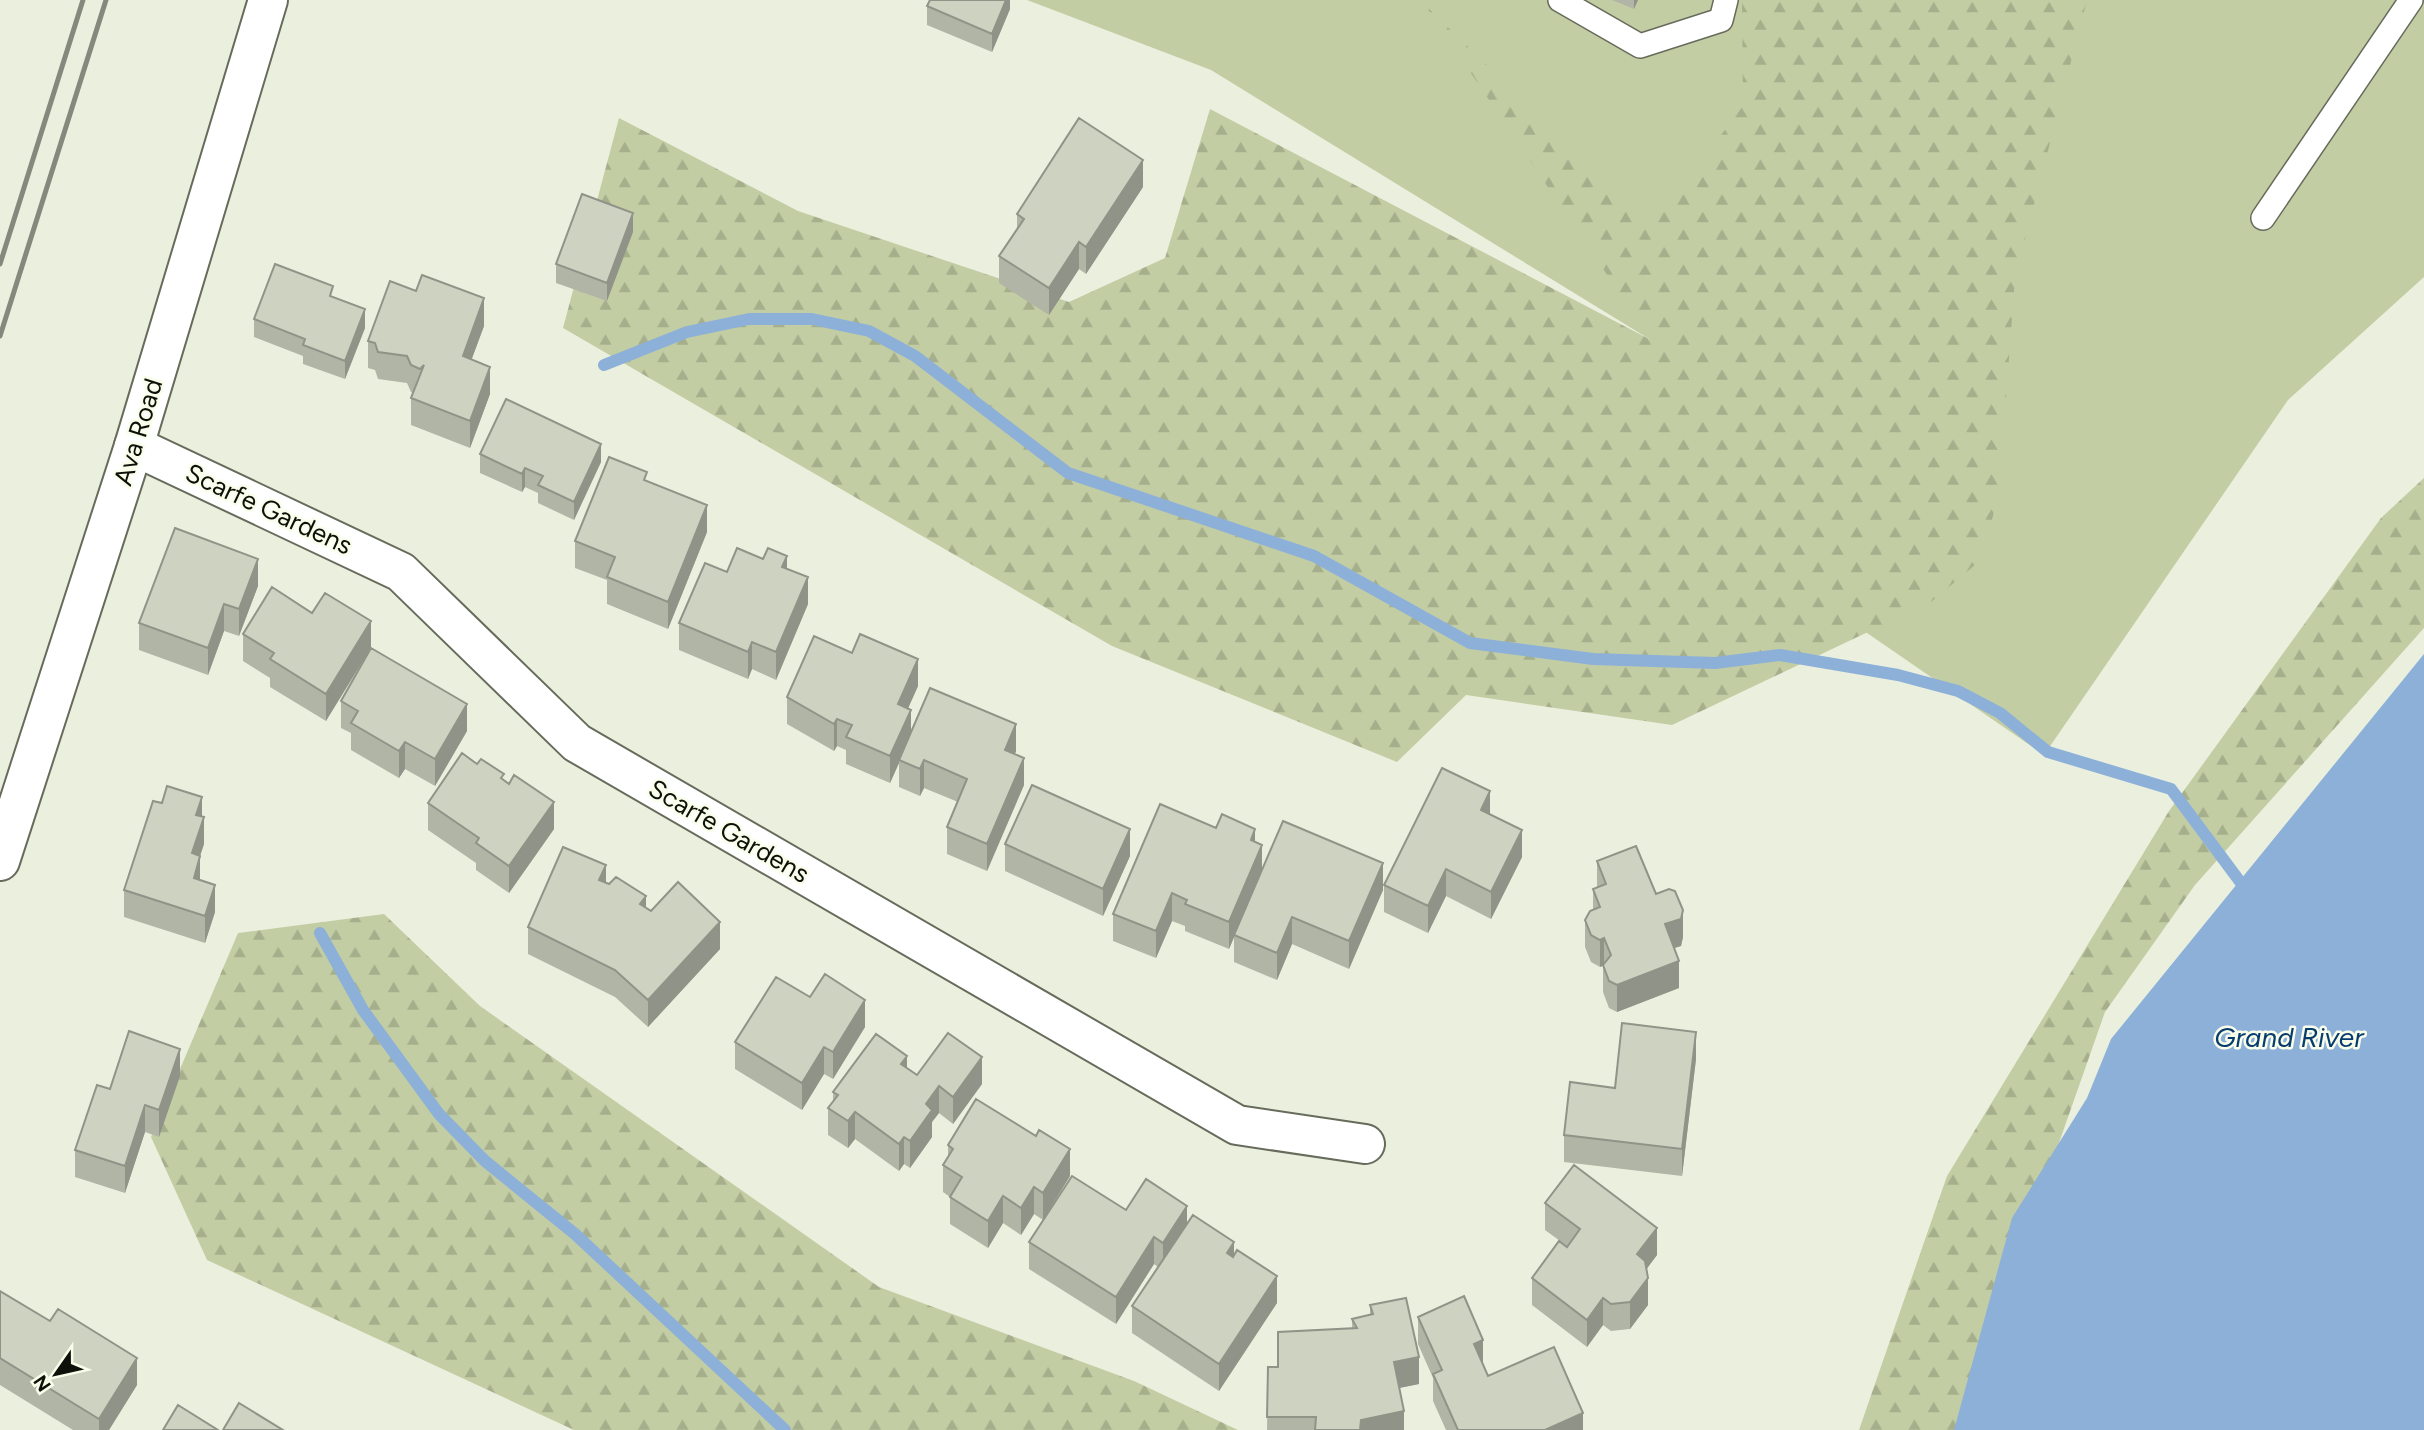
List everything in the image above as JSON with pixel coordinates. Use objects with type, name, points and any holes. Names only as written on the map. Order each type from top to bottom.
[{"type":"street","name":"Ava Road","points":[[0,861],[134,446],[268,0]]},
{"type":"street","name":"Scarfe Gardens","points":[[134,446],[401,572],[577,743],[1237,1125],[1365,1144]]},
{"type":"lane","points":[[1560,0],[1640,46],[1721,20],[1727,0]]},
{"type":"lane","points":[[2263,218],[2411,0]]},
{"type":"green space","points":[[1027,0],[2424,0],[2424,277],[2288,400],[2044,755],[1838,613],[1672,353],[1211,70]]},
{"type":"green space","points":[[1742,0],[2087,0],[2015,278],[1999,492],[1982,559],[1931,602],[1672,725],[1466,695],[1397,762],[1112,646],[563,328],[619,118],[798,211],[1069,302],[1165,258],[1210,109],[1651,340],[1425,5],[1652,226],[1743,106]]},
{"type":"green space","points":[[2424,478],[2424,628],[2195,885],[2105,1012],[1958,1430],[1859,1430],[1947,1176],[2169,811],[2381,518]]},
{"type":"green space","points":[[384,914],[480,1006],[879,1287],[1134,1381],[1238,1430],[574,1430],[207,1260],[151,1137],[238,933]]},
{"type":"water","name":"Grand River","points":[[2424,654],[2424,1430],[1954,1430],[2012,1218],[2087,1098],[2111,1039]]},
{"type":"building","points":[[930,0],[1006,0],[992,34],[927,6]]},
{"type":"building","points":[[1079,118],[1143,160],[1086,247],[1079,242],[1049,288],[999,256],[1024,219],[1017,214]]},
{"type":"building","points":[[582,194],[633,213],[607,283],[556,264]]},
{"type":"building","points":[[275,264],[333,286],[330,296],[365,309],[345,361],[303,345],[305,339],[254,319]]},
{"type":"building","points":[[422,275],[484,298],[463,356],[490,367],[470,421],[411,398],[424,365],[420,369],[411,365],[407,356],[378,352],[375,343],[368,341],[390,281],[416,291]]},
{"type":"building","points":[[506,399],[601,444],[574,502],[538,485],[543,476],[525,468],[522,474],[480,454]]},
{"type":"building","points":[[609,457],[647,472],[644,480],[707,505],[668,602],[607,577],[615,557],[575,541]]},
{"type":"building","points":[[175,528],[258,559],[239,609],[224,604],[208,648],[139,623]]},
{"type":"building","points":[[737,548],[763,559],[768,548],[787,556],[782,567],[808,577],[776,652],[752,642],[748,652],[679,623],[705,563],[727,572]]},
{"type":"building","points":[[272,587],[312,613],[325,593],[371,621],[326,694],[270,659],[274,653],[243,634]]},
{"type":"building","points":[[860,634],[918,659],[898,704],[911,710],[890,756],[846,737],[852,725],[837,719],[834,724],[787,697],[814,636],[852,653]]},
{"type":"building","points":[[371,648],[467,704],[435,759],[405,742],[399,751],[351,723],[358,711],[341,701]]},
{"type":"building","points":[[930,688],[1016,724],[1005,750],[1024,758],[987,844],[947,827],[967,779],[924,760],[920,769],[899,760]]},
{"type":"building","points":[[462,753],[477,764],[481,759],[504,774],[501,778],[509,784],[514,775],[554,802],[509,866],[476,843],[479,838],[428,803]]},
{"type":"building","points":[[1442,768],[1490,791],[1481,810],[1522,830],[1491,892],[1446,869],[1428,906],[1384,885]]},
{"type":"building","points":[[1032,785],[1130,829],[1103,889],[1005,844]]},
{"type":"building","points":[[167,786],[202,797],[196,815],[204,817],[192,853],[200,856],[194,878],[215,885],[205,916],[124,890],[153,801],[162,803]]},
{"type":"building","points":[[1160,804],[1216,828],[1222,814],[1255,829],[1251,840],[1262,845],[1229,922],[1185,904],[1187,900],[1172,893],[1156,931],[1113,914]]},
{"type":"building","points":[[1283,821],[1383,863],[1349,941],[1292,917],[1277,953],[1234,935]]},
{"type":"building","points":[[1636,846],[1656,894],[1669,889],[1675,891],[1683,910],[1681,919],[1665,924],[1679,961],[1617,985],[1609,981],[1603,965],[1611,955],[1604,938],[1600,940],[1591,935],[1585,920],[1590,911],[1600,907],[1593,889],[1606,884],[1597,861]]},
{"type":"building","points":[[563,847],[606,865],[599,880],[609,884],[616,877],[646,896],[640,904],[651,911],[678,882],[720,922],[648,1000],[615,970],[528,927]]},
{"type":"building","points":[[825,974],[865,1000],[833,1052],[824,1047],[802,1083],[735,1042],[776,977],[810,997]]},
{"type":"building","points":[[1622,1023],[1696,1032],[1682,1149],[1564,1135],[1570,1082],[1615,1088]]},
{"type":"building","points":[[129,1031],[180,1049],[159,1110],[145,1105],[125,1166],[75,1150],[97,1085],[110,1089]]},
{"type":"building","points":[[948,1033],[982,1057],[953,1097],[939,1086],[926,1104],[932,1110],[910,1141],[904,1137],[899,1144],[855,1112],[848,1121],[828,1108],[838,1095],[833,1092],[876,1034],[907,1056],[901,1064],[917,1075]]},
{"type":"building","points":[[976,1099],[1036,1136],[1039,1130],[1070,1149],[1043,1193],[1034,1187],[1021,1208],[1003,1196],[988,1221],[950,1197],[962,1177],[943,1165],[953,1149],[948,1145]]},
{"type":"building","points":[[1574,1165],[1657,1228],[1637,1254],[1645,1261],[1648,1278],[1630,1302],[1611,1304],[1603,1298],[1587,1320],[1532,1278],[1559,1241],[1567,1247],[1580,1229],[1545,1203]]},
{"type":"building","points":[[1072,1176],[1126,1210],[1146,1179],[1187,1206],[1163,1243],[1154,1237],[1116,1297],[1029,1242]]},
{"type":"building","points":[[1193,1215],[1234,1242],[1227,1253],[1233,1257],[1237,1250],[1277,1276],[1219,1364],[1132,1306]]},
{"type":"building","points":[[0,1291],[50,1321],[58,1309],[137,1358],[99,1419],[0,1358]]},
{"type":"building","points":[[1464,1296],[1483,1340],[1474,1344],[1488,1376],[1554,1347],[1583,1413],[1545,1430],[1458,1430],[1433,1374],[1442,1370],[1418,1317]]},
{"type":"building","points":[[1406,1298],[1419,1357],[1394,1362],[1404,1411],[1361,1420],[1360,1430],[1315,1430],[1316,1417],[1267,1417],[1268,1367],[1278,1367],[1278,1332],[1357,1328],[1352,1319],[1373,1314],[1370,1305]]},
{"type":"building","points":[[239,1403],[283,1430],[223,1430]]},
{"type":"building","points":[[178,1405],[218,1430],[163,1430]]},
{"type":"waterway","points":[[604,365],[687,332],[749,319],[812,319],[869,331],[915,356],[1068,473],[1314,556],[1470,643],[1593,659],[1715,663],[1780,655],[1898,675],[1958,691],[2000,713],[2048,752],[2171,789],[2241,883]]},
{"type":"waterway","points":[[320,933],[363,1010],[439,1114],[485,1161],[575,1234],[785,1430]]},
{"type":"railway","points":[[0,264],[83,0]]},
{"type":"railway","points":[[0,336],[106,0]]}]
